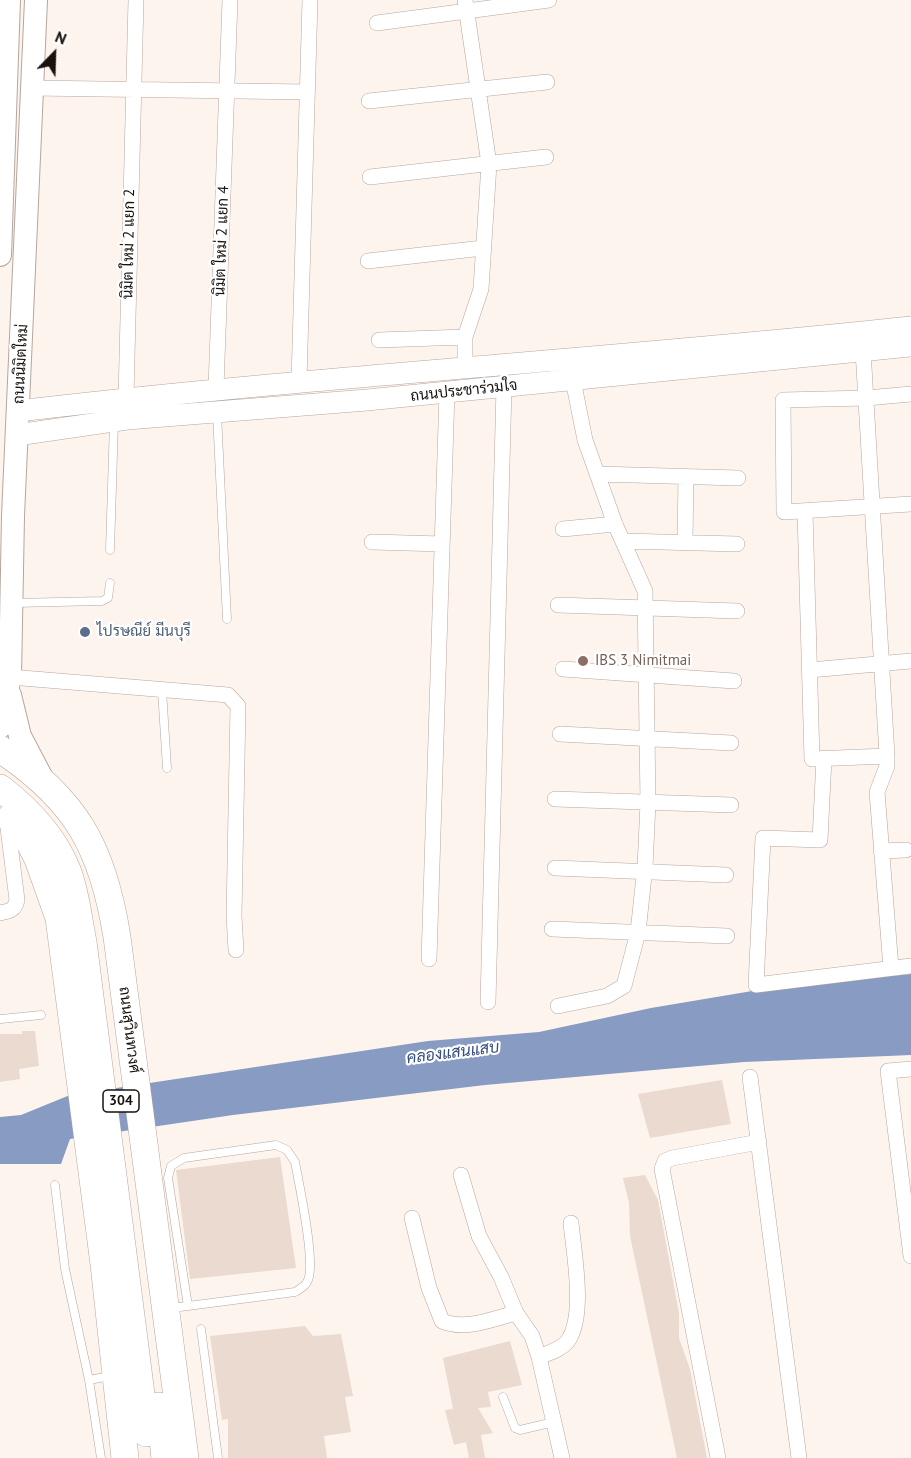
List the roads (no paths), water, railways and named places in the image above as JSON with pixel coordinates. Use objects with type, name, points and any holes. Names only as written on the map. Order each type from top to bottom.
[{"type":"highway","name":"ถนนสุวินทวงศ์","points":[[0,749],[28,768],[46,784],[79,822],[100,862],[112,903],[156,1255],[176,1308],[185,1458]]},
{"type":"highway","name":"ถนนสุวินทวงศ์","points":[[0,766],[25,783],[56,814],[78,853],[91,891],[100,937],[165,1458]]},
{"type":"highway","name":"304","points":[[0,788],[34,819],[50,839],[67,869],[75,900],[83,942],[149,1458]]},
{"type":"highway","name":"304","points":[[3,812],[29,841],[38,859],[59,918],[104,1264],[125,1458]]},
{"type":"main road","points":[[0,255],[4,59],[9,0]]},
{"type":"main road","name":"ถนนนิมิตใหม่","points":[[0,727],[9,684],[10,603],[36,0]]},
{"type":"main road","name":"ถนนประชาร่วมใจ","points":[[18,411],[216,388],[465,368],[911,327]]},
{"type":"main road","name":"ถนนประชาร่วมใจ","points":[[17,435],[121,420],[504,387],[911,346]]},
{"type":"main road","points":[[121,420],[126,398]]},
{"type":"main road","points":[[9,684],[20,736],[46,784]]},
{"type":"street","name":"นิมิต ใหม่ 2 แยก 2","points":[[126,398],[136,0]]},
{"type":"street","name":"นิมิต ใหม่ 2 แยก 4","points":[[216,388],[230,0]]},
{"type":"street","points":[[299,381],[310,0]]},
{"type":"street","points":[[377,23],[465,5],[549,0]]},
{"type":"street","points":[[465,5],[489,164],[481,289],[465,337],[465,368]]},
{"type":"street","points":[[369,101],[478,87],[547,82]]},
{"type":"street","points":[[33,88],[227,93],[307,92]]},
{"type":"street","points":[[370,177],[546,157]]},
{"type":"street","points":[[368,261],[483,248]]},
{"type":"street","points":[[379,340],[465,337]]},
{"type":"street","points":[[863,350],[887,756],[887,766],[877,792],[891,968]]},
{"type":"street","points":[[558,1006],[607,996],[624,986],[638,932],[648,802],[645,591],[615,524],[597,474],[585,438],[573,380]]},
{"type":"street","points":[[488,1002],[504,387]]},
{"type":"street","points":[[429,960],[447,392]]},
{"type":"street","points":[[911,394],[867,398],[783,400],[784,512],[911,504]]},
{"type":"street","points":[[597,474],[738,478]]},
{"type":"street","points":[[685,541],[686,476]]},
{"type":"street","points":[[805,512],[812,759],[887,756]]},
{"type":"street","points":[[563,529],[615,524]]},
{"type":"street","points":[[624,540],[737,544]]},
{"type":"street","points":[[372,542],[442,544]]},
{"type":"street","points":[[558,604],[736,611]]},
{"type":"street","points":[[810,670],[911,661]]},
{"type":"street","points":[[562,669],[734,681]]},
{"type":"street","points":[[9,684],[228,695],[238,706],[234,916],[236,950]]},
{"type":"street","points":[[560,734],[731,743]]},
{"type":"street","points":[[824,758],[820,840],[763,838],[756,985],[911,966]]},
{"type":"street","points":[[555,799],[731,805]]},
{"type":"street","points":[[0,913],[10,911],[15,907],[17,900],[3,812]]},
{"type":"street","points":[[881,851],[906,850]]},
{"type":"street","points":[[555,868],[726,875]]},
{"type":"street","points":[[552,929],[727,936]]},
{"type":"street","points":[[911,1069],[888,1071],[911,1256]]},
{"type":"street","points":[[750,1077],[799,1458]]},
{"type":"street","points":[[718,1458],[662,1169],[665,1161],[672,1158],[759,1142]]},
{"type":"street","points":[[461,1175],[479,1236],[501,1277],[516,1313],[532,1336],[562,1458]]},
{"type":"street","points":[[412,1218],[429,1288],[442,1321],[453,1325],[468,1326],[516,1313]]},
{"type":"street","points":[[538,1357],[562,1347],[575,1325],[577,1305],[571,1223]]},
{"type":"lane","points":[[217,412],[227,619]]},
{"type":"lane","points":[[110,550],[121,420]]},
{"type":"lane","points":[[10,603],[102,601],[108,598],[110,583]]},
{"type":"lane","points":[[162,690],[167,768]]},
{"type":"lane","points":[[0,1009],[1,1020],[41,1015]]},
{"type":"lane","points":[[276,1145],[287,1150],[295,1162],[310,1258],[309,1278],[304,1287],[295,1292],[176,1308],[168,1178],[171,1166],[184,1158],[255,1147],[276,1145]]},
{"type":"lane","points":[[55,1185],[65,1269],[89,1380],[101,1458]]},
{"type":"lane","points":[[201,1329],[218,1458]]},
{"type":"lane","points":[[89,1380],[117,1374]]},
{"type":"lane","points":[[503,1397],[515,1428],[520,1430],[554,1422]]},
{"type":"water","name":"คลองแสนแสบ","points":[[911,974],[911,1055],[744,1062],[485,1085],[233,1115],[70,1139],[61,1164],[0,1164],[0,1117],[21,1115],[70,1095],[428,1041],[539,1032],[651,1008],[770,988]]},
{"type":"place","name":"ไปรษณีย์ มีนบุรี","points":[[85,632]]},
{"type":"place","name":"IBS 3 Nimitmai","points":[[583,661]]}]
